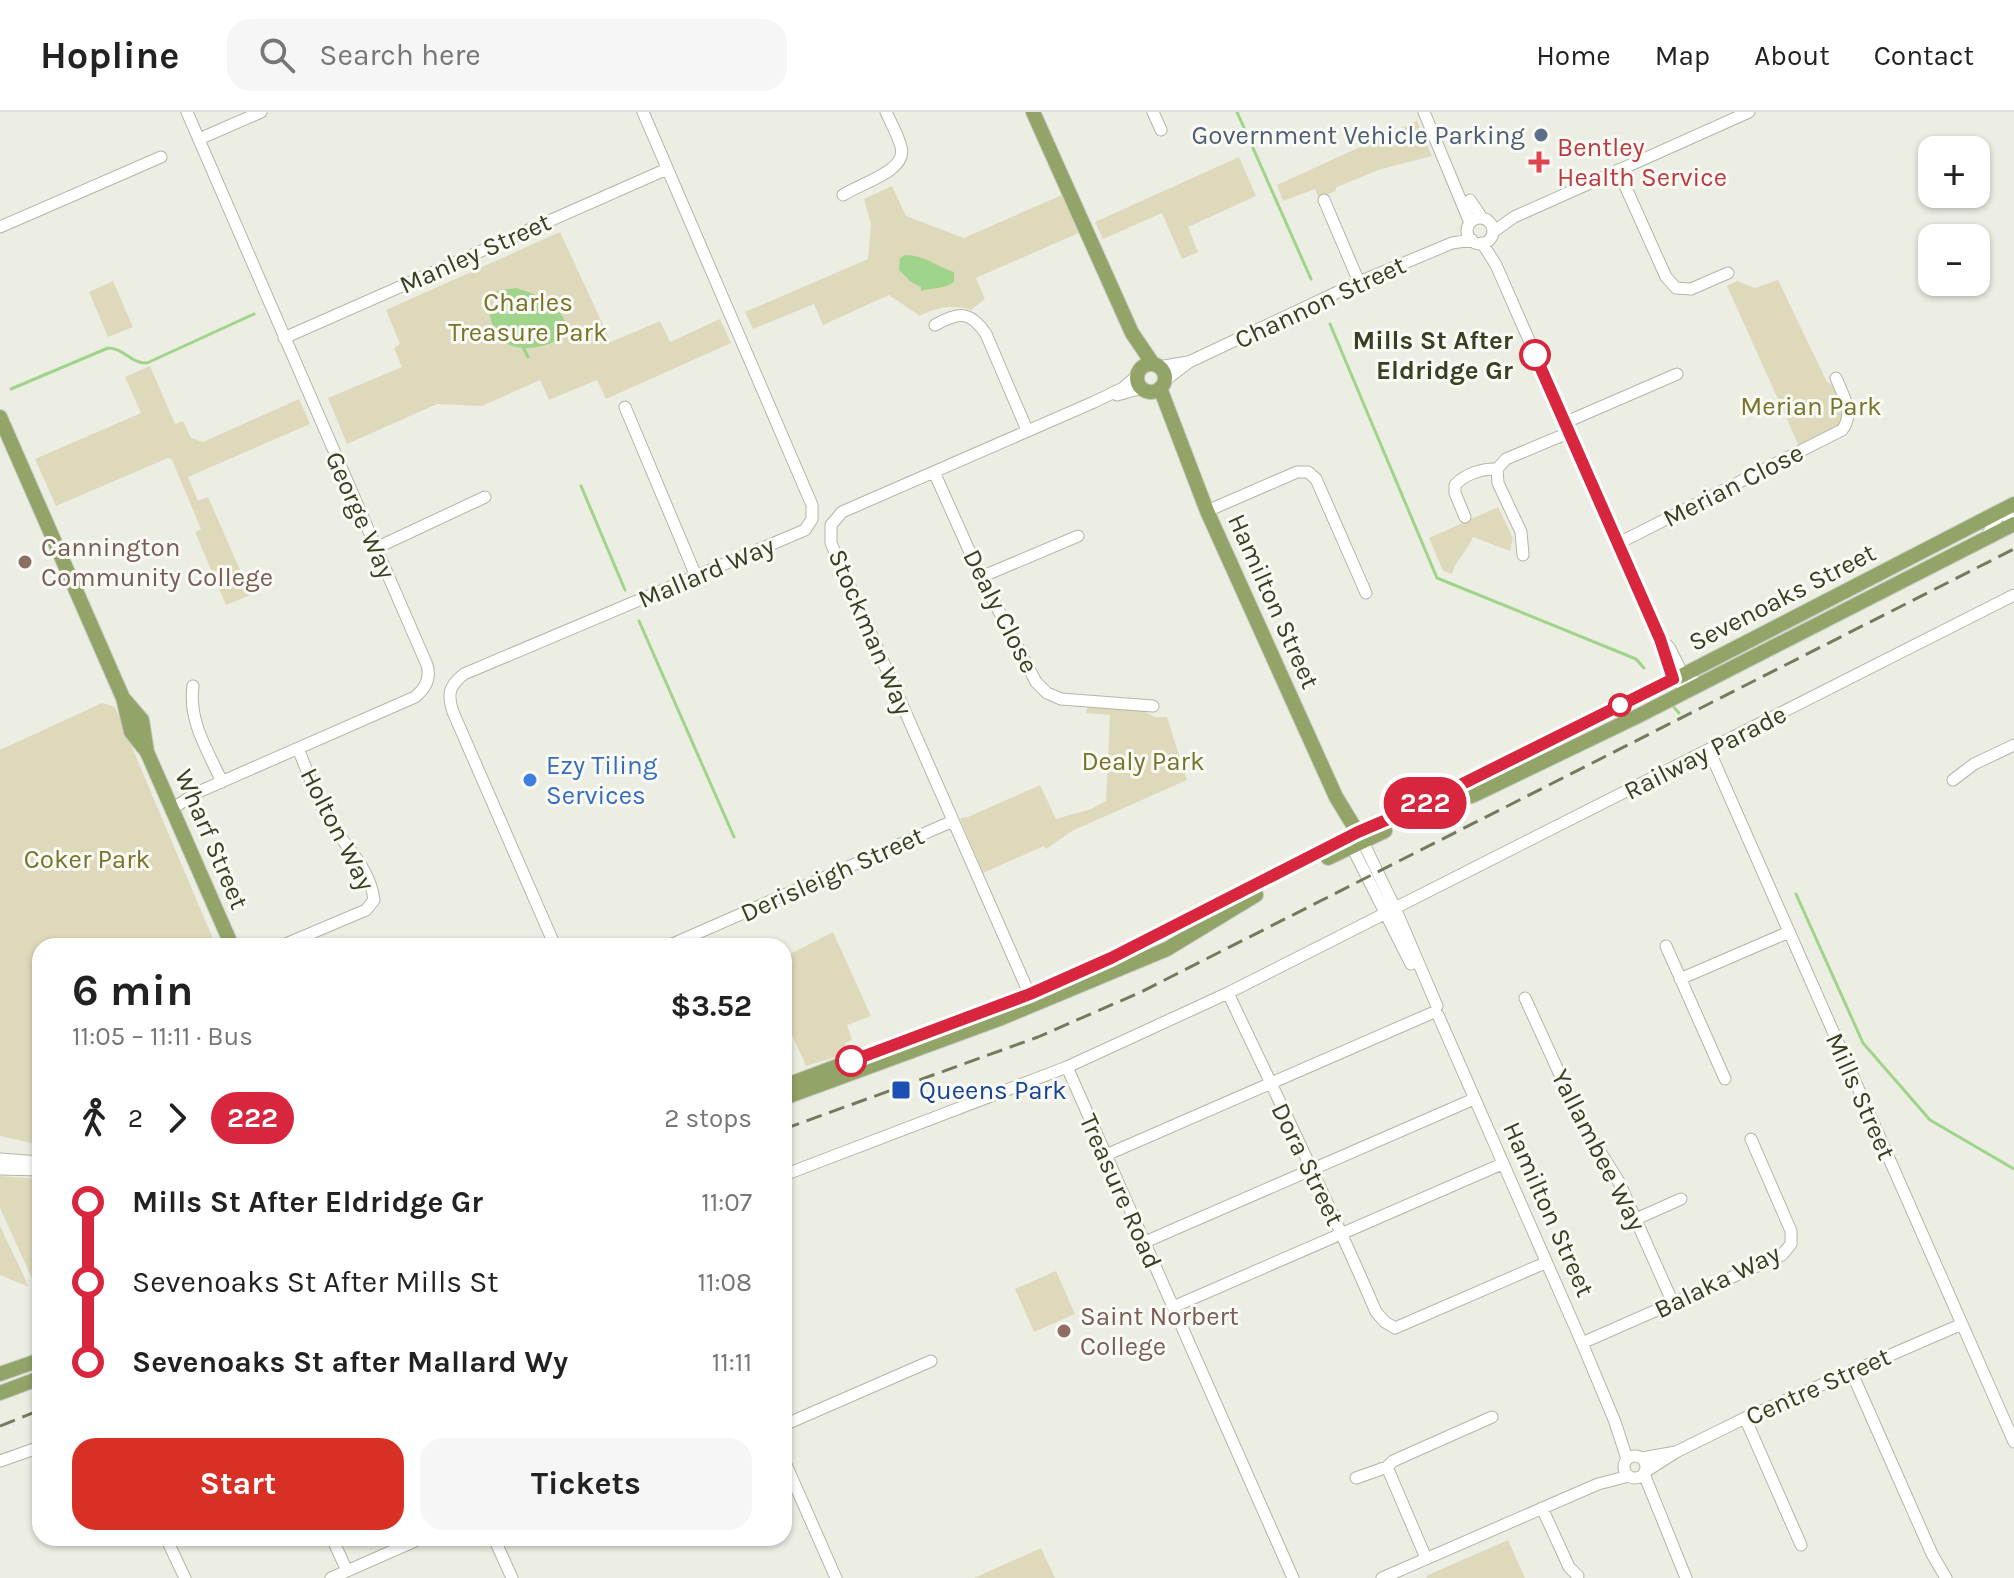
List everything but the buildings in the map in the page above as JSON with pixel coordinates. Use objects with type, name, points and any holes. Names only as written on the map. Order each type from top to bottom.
[{"type":"main road","name":"Hamilton Street","points":[[1033,112],[1150,378],[1173,423],[1207,511],[1355,839]]},
{"type":"main road","name":"Wharf Street","points":[[0,417],[123,698],[142,720],[147,752],[229,938]]},
{"type":"main road","name":"Sevenoaks Street","points":[[1355,839],[1474,795],[1704,683],[1985,539],[2011,514]]},
{"type":"main road","name":"Sevenoaks Street","points":[[792,1083],[1167,949],[1412,809],[2011,514]]},
{"type":"main road","name":"Sevenoaks Street","points":[[792,1095],[958,1035],[1032,999]]},
{"type":"main road","points":[[32,1363],[4,1372],[4,1391],[32,1381]]},
{"type":"street","name":"George Way","points":[[171,804],[415,697],[426,685],[429,676],[427,665],[187,112]]},
{"type":"street","points":[[199,139],[261,112]]},
{"type":"street","points":[[843,195],[859,184],[896,168],[902,159],[902,148],[886,112]]},
{"type":"street","points":[[1153,112],[1161,130]]},
{"type":"street","points":[[1424,112],[1481,230],[1679,679],[1671,699]]},
{"type":"street","points":[[1431,112],[1481,230]]},
{"type":"street","name":"Channon Street","points":[[1150,378],[1359,282],[1749,112]]},
{"type":"street","name":"Mallard Way","points":[[552,938],[453,712],[449,691],[455,681],[464,674],[805,530],[812,519],[812,505],[645,113]]},
{"type":"street","points":[[0,227],[161,157]]},
{"type":"street","name":"Manley Street","points":[[284,338],[667,169]]},
{"type":"street","points":[[1618,170],[1666,277],[1676,288],[1691,289],[1728,273]]},
{"type":"street","points":[[1324,200],[1359,282]]},
{"type":"street","points":[[935,325],[959,315],[979,323],[1027,430]]},
{"type":"street","points":[[1465,517],[1455,493],[1455,485],[1460,480],[1479,471],[1497,469],[1506,459],[1677,374]]},
{"type":"street","name":"Stockman Way","points":[[1032,999],[831,543],[831,525],[842,512],[1150,378]]},
{"type":"street","name":"Merian Close","points":[[1617,544],[1842,430],[1849,413],[1836,378]]},
{"type":"street","points":[[625,407],[696,576]]},
{"type":"street","points":[[1497,469],[1498,483],[1521,532],[1523,555]]},
{"type":"street","name":"Dealy Close","points":[[934,472],[981,577],[1036,682],[1047,693],[1061,699],[1153,706]]},
{"type":"street","points":[[1207,511],[1297,472],[1308,472],[1316,479],[1366,593]]},
{"type":"street","points":[[376,548],[485,497]]},
{"type":"street","points":[[981,577],[1078,536]]},
{"type":"street","name":"Railway Parade","points":[[792,1172],[1067,1067],[1228,993],[2014,595]]},
{"type":"street","points":[[1679,679],[1704,683]]},
{"type":"street","points":[[193,686],[191,703],[194,722],[222,782]]},
{"type":"street","points":[[1953,780],[1974,764],[2014,745]]},
{"type":"street","name":"Holton Way","points":[[298,749],[327,816],[358,859],[372,887],[374,900],[366,910],[300,938]]},
{"type":"street","name":"Mills Street","points":[[1709,750],[2014,1442]]},
{"type":"street","name":"Derisleigh Street","points":[[686,938],[953,821]]},
{"type":"street","name":"Hamilton Street","points":[[1355,839],[1435,1010],[1686,1578]]},
{"type":"street","points":[[1680,979],[1789,932]]},
{"type":"street","points":[[1666,946],[1725,1079]]},
{"type":"street","name":"Dora Street","points":[[1228,993],[1342,1233],[1376,1312],[1385,1322],[1395,1328],[1545,1263]]},
{"type":"street","name":"Yallambee Way","points":[[1525,998],[1582,1123],[1619,1182],[1673,1303]]},
{"type":"street","points":[[1106,1155],[1435,1010]]},
{"type":"street","name":"Treasure Road","points":[[1067,1067],[1293,1578]]},
{"type":"street","points":[[1145,1242],[1474,1099]]},
{"type":"street","name":"Balaka Way","points":[[1582,1343],[1782,1255],[1791,1244],[1791,1231],[1751,1139]]},
{"type":"street","points":[[0,1159],[32,1161]]},
{"type":"street","points":[[1173,1307],[1502,1164]]},
{"type":"street","points":[[0,1169],[32,1170]]},
{"type":"street","points":[[1636,1219],[1681,1199]]},
{"type":"street","name":"Centre Street","points":[[1382,1578],[1676,1452],[1745,1418],[1962,1324]]},
{"type":"street","points":[[792,1422],[931,1361]]},
{"type":"street","points":[[1851,1371],[1932,1554],[1946,1578]]},
{"type":"street","points":[[1356,1478],[1387,1467],[1393,1461],[1492,1417]]},
{"type":"street","points":[[1745,1418],[1801,1545]]},
{"type":"street","points":[[0,1461],[32,1450]]},
{"type":"street","points":[[1387,1467],[1426,1558]]},
{"type":"street","points":[[792,1478],[836,1578]]},
{"type":"street","points":[[1542,1508],[1569,1567],[1578,1576]]},
{"type":"street","points":[[170,1546],[185,1578]]},
{"type":"street","points":[[336,1546],[347,1571]]},
{"type":"street","points":[[333,1578],[404,1546]]},
{"type":"street","points":[[498,1546],[512,1578]]},
{"type":"green space","points":[[1417,121],[1432,156],[1381,169],[1337,187],[1319,199],[1315,189],[1283,201],[1277,185]]},
{"type":"green space","points":[[1239,157],[1256,196],[1188,227],[1198,252],[1182,259],[1162,213],[1103,239],[1095,222]]},
{"type":"green space","points":[[892,186],[906,216],[964,238],[1064,194],[1081,232],[976,278],[985,299],[971,310],[945,307],[920,316],[889,295],[823,325],[814,304],[753,329],[745,312],[868,259],[871,225],[864,199]]},
{"type":"green space","name":"Charles Treasure Park","points":[[560,232],[611,342],[660,321],[670,342],[720,319],[731,343],[606,399],[597,380],[549,400],[540,380],[482,406],[437,404],[347,444],[328,398],[402,367],[394,348],[400,344],[386,310]]},
{"type":"green space","name":"Merian Park","points":[[1778,280],[1827,382],[1834,387],[1846,413],[1839,426],[1799,446],[1727,286],[1737,281],[1755,288]]},
{"type":"green space","points":[[113,281],[133,327],[108,337],[89,292]]},
{"type":"green space","points":[[150,366],[175,424],[183,421],[191,438],[203,442],[299,399],[310,424],[188,477],[198,501],[208,497],[251,595],[226,605],[195,532],[201,529],[172,460],[168,458],[56,506],[35,459],[141,413],[125,377]]},
{"type":"green space","points":[[1498,507],[1513,538],[1510,551],[1473,537],[1452,574],[1443,571],[1429,538]]},
{"type":"green space","name":"Coker Park","points":[[102,703],[115,707],[213,938],[32,938],[32,1143],[0,1136],[0,750]]},
{"type":"green space","name":"Dealy Park","points":[[1088,705],[1140,709],[1155,717],[1167,717],[1187,780],[1072,831],[1046,849],[1044,846],[983,873],[960,818],[1040,785],[1056,819],[1091,809],[1106,801],[1110,715],[1086,713]]},
{"type":"green space","points":[[833,932],[871,1016],[847,1025],[852,1040],[845,1043],[849,1053],[806,1066],[792,1035],[792,953]]},
{"type":"green space","points":[[0,1176],[32,1178],[32,1278],[0,1208]]},
{"type":"green space","points":[[0,1226],[29,1287],[0,1275]]},
{"type":"green space","points":[[1056,1271],[1075,1314],[1034,1332],[1015,1289]]},
{"type":"green space","points":[[1508,1540],[1525,1578],[1426,1576]]},
{"type":"green space","points":[[1041,1548],[1055,1578],[974,1578]]},
{"type":"shaded area","points":[[905,255],[925,259],[954,272],[954,282],[921,291],[921,287],[899,270],[900,258]]},
{"type":"shaded area","points":[[516,288],[540,297],[558,310],[567,325],[563,337],[550,344],[525,348],[509,345],[500,338],[489,313],[501,297],[496,291]]},
{"type":"waterway","points":[[1237,112],[1311,279]]},
{"type":"waterway","points":[[11,389],[108,348],[147,363],[254,314]]},
{"type":"waterway","points":[[1330,324],[1437,578],[1636,659],[1644,668]]},
{"type":"waterway","points":[[488,336],[496,333]]},
{"type":"waterway","points":[[523,347],[528,357]]},
{"type":"waterway","points":[[581,486],[625,590]]},
{"type":"waterway","points":[[639,621],[734,837]]},
{"type":"waterway","points":[[1671,704],[1679,713]]},
{"type":"waterway","points":[[1796,894],[1863,1043],[1930,1120],[2014,1169]]},
{"type":"railway","points":[[792,1126],[1038,1037],[1141,992],[2014,549]]},
{"type":"railway","points":[[0,1426],[32,1413]]},
{"type":"bus line","name":"222","points":[[851,1061],[1030,994],[1111,958],[1358,832],[1412,809],[1673,679],[1660,639],[1535,355]]},
{"type":"place","name":"Government Vehicle Parking","points":[[1541,135]]},
{"type":"place","name":"Bentley Health Service","points":[[1539,162]]},
{"type":"place","name":"Mills St After Eldridge Gr","points":[[1535,355]]},
{"type":"place","name":"Cannington Community College","points":[[25,562]]},
{"type":"place","name":"Ezy Tiling Services","points":[[530,780]]},
{"type":"place","name":"Queens Park","points":[[901,1090]]},
{"type":"place","name":"Saint Norbert College","points":[[1064,1331]]}]
